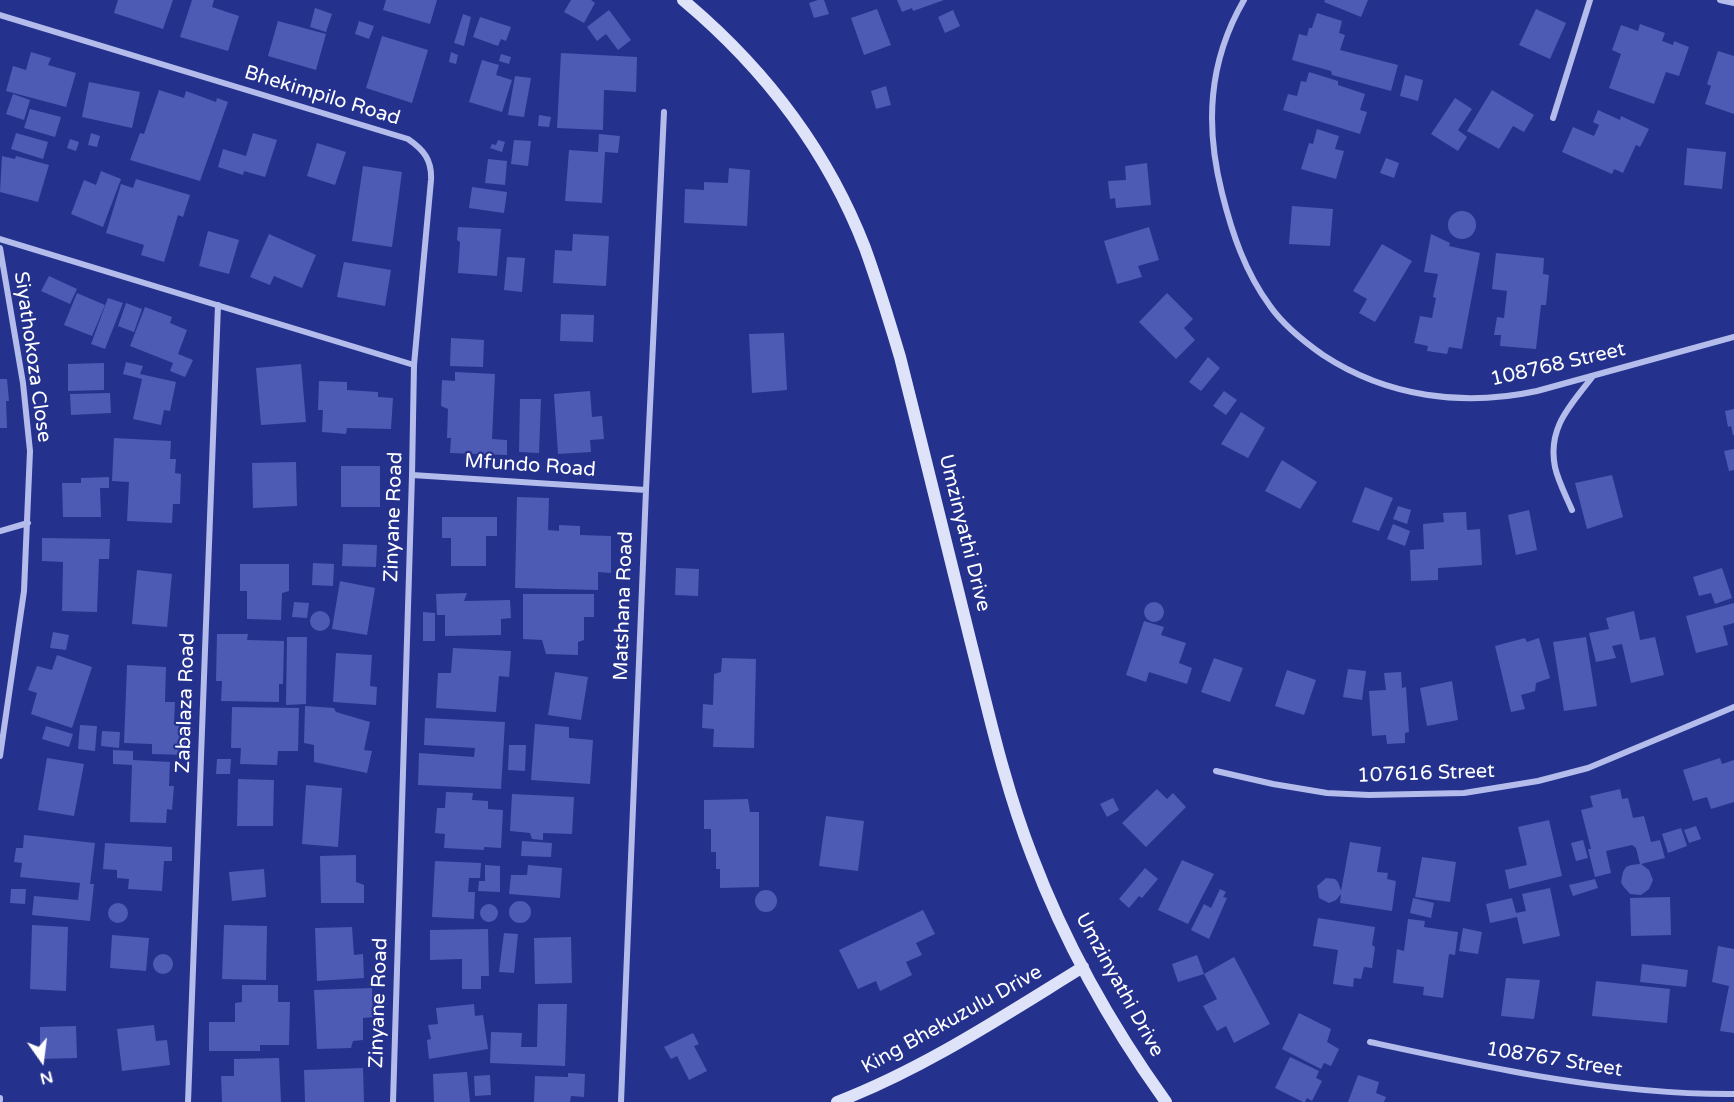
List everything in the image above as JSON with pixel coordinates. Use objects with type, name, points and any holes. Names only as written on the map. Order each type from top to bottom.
[{"type":"street","name":"Umzinyathi Drive","points":[[683,0],[736,48],[765,80],[799,124],[828,171],[864,246],[900,357],[992,728],[1032,856],[1055,912],[1083,967],[1144,1071],[1167,1102]]},
{"type":"street","name":"108768 Street","points":[[1244,0],[1225,42],[1216,74],[1210,114],[1218,179],[1236,241],[1250,274],[1283,321],[1315,349],[1357,374],[1385,386],[1431,396],[1462,399],[1509,397],[1734,337]]},
{"type":"street","points":[[1552,118],[1590,0]]},
{"type":"street","points":[[1720,0],[1734,3]]},
{"type":"street","name":"Bhekimpilo Road","points":[[0,15],[408,140],[419,147],[429,161],[431,169],[414,365]]},
{"type":"street","name":"Matshana Road","points":[[621,1102],[664,112]]},
{"type":"street","points":[[0,239],[414,365]]},
{"type":"street","name":"Siyathokoza Close","points":[[0,248],[23,383],[30,451],[24,591],[0,756]]},
{"type":"street","name":"Zabalaza Road","points":[[188,1102],[218,305]]},
{"type":"street","name":"Zinyane Road","points":[[393,1102],[414,365]]},
{"type":"street","points":[[1572,510],[1555,468],[1553,452],[1556,429],[1594,375]]},
{"type":"street","name":"Mfundo Road","points":[[412,475],[646,490]]},
{"type":"street","points":[[0,531],[28,523]]},
{"type":"street","name":"107616 Street","points":[[1216,771],[1327,793],[1369,795],[1474,792],[1538,781],[1588,768],[1734,707]]},
{"type":"street","name":"King Bhekuzulu Drive","points":[[837,1102],[876,1087],[920,1064],[979,1031],[1083,967]]},
{"type":"street","name":"108767 Street","points":[[1370,1042],[1505,1071],[1608,1086],[1734,1094]]},
{"type":"building","points":[[118,0],[173,0],[163,29],[114,13]]},
{"type":"building","points":[[192,0],[214,0],[212,7],[239,16],[228,51],[180,37]]},
{"type":"building","points":[[386,0],[437,0],[430,24],[383,10]]},
{"type":"building","points":[[571,0],[591,0],[595,3],[584,23],[564,12]]},
{"type":"building","points":[[824,0],[829,14],[814,18],[809,3]]},
{"type":"building","points":[[897,0],[944,0],[913,11],[912,8],[902,12]]},
{"type":"building","points":[[1325,0],[1368,0],[1361,17],[1324,2]]},
{"type":"building","points":[[315,8],[332,14],[326,32],[310,27]]},
{"type":"building","points":[[877,9],[891,45],[864,55],[851,18]]},
{"type":"building","points":[[1536,9],[1566,23],[1550,59],[1519,45]]},
{"type":"building","points":[[609,10],[631,40],[618,50],[606,34],[597,41],[587,27]]},
{"type":"building","points":[[953,10],[960,26],[945,33],[938,17]]},
{"type":"building","points":[[1317,13],[1342,21],[1339,33],[1345,35],[1340,50],[1398,65],[1391,91],[1332,75],[1331,71],[1292,60],[1299,34],[1307,36]]},
{"type":"building","points":[[463,14],[471,17],[464,46],[454,43]]},
{"type":"building","points":[[480,17],[511,27],[506,41],[501,39],[498,46],[473,37]]},
{"type":"building","points":[[278,21],[326,34],[316,70],[268,56]]},
{"type":"building","points":[[359,21],[374,26],[369,39],[355,34]]},
{"type":"building","points":[[1640,24],[1665,33],[1662,41],[1673,45],[1674,41],[1689,47],[1679,76],[1666,72],[1654,104],[1609,88],[1621,54],[1612,50],[1621,25],[1638,31]]},
{"type":"building","points":[[382,36],[428,50],[412,103],[366,88]]},
{"type":"building","points":[[1718,51],[1734,56],[1734,114],[1705,104],[1711,86],[1707,84]]},
{"type":"building","points":[[31,52],[51,58],[48,65],[76,73],[66,107],[6,91],[13,66],[26,70]]},
{"type":"building","points":[[451,52],[458,55],[456,64],[449,62]]},
{"type":"building","points":[[561,53],[637,57],[636,92],[604,90],[603,130],[557,128]]},
{"type":"building","points":[[501,54],[511,57],[509,64],[499,61]]},
{"type":"building","points":[[482,60],[499,65],[496,75],[512,80],[502,112],[469,102]]},
{"type":"building","points":[[1309,72],[1338,81],[1338,85],[1365,94],[1360,110],[1367,112],[1360,134],[1283,110],[1288,94],[1297,96],[1301,81],[1306,82]]},
{"type":"building","points":[[1405,75],[1423,80],[1418,101],[1400,96]]},
{"type":"building","points":[[515,76],[531,78],[524,117],[508,115]]},
{"type":"building","points":[[89,82],[140,92],[132,128],[82,117]]},
{"type":"building","points":[[886,86],[891,105],[876,109],[871,91]]},
{"type":"building","points":[[159,90],[184,98],[186,91],[216,102],[217,98],[228,102],[200,181],[130,160],[140,133],[144,134]]},
{"type":"building","points":[[1492,90],[1534,115],[1524,132],[1513,126],[1499,149],[1467,131]]},
{"type":"building","points":[[13,94],[30,100],[24,120],[6,114]]},
{"type":"building","points":[[1455,98],[1472,109],[1458,130],[1467,137],[1458,151],[1431,134]]},
{"type":"building","points":[[30,109],[61,117],[55,137],[24,128]]},
{"type":"building","points":[[1598,110],[1620,120],[1621,116],[1649,129],[1640,147],[1636,145],[1623,173],[1614,169],[1612,174],[1562,152],[1573,127],[1594,136],[1599,125],[1593,122]]},
{"type":"building","points":[[539,115],[551,117],[549,127],[538,126]]},
{"type":"building","points":[[1317,129],[1339,136],[1335,149],[1344,151],[1336,179],[1301,169],[1309,143],[1313,144]]},
{"type":"building","points":[[16,133],[48,142],[43,159],[11,149]]},
{"type":"building","points":[[91,133],[100,136],[97,147],[88,145]]},
{"type":"building","points":[[253,133],[277,140],[265,177],[244,171],[243,175],[218,167],[223,149],[246,156]]},
{"type":"building","points":[[599,134],[620,136],[618,153],[605,152],[602,203],[565,201],[569,150],[598,152]]},
{"type":"building","points":[[70,139],[79,142],[76,151],[67,148]]},
{"type":"building","points":[[498,140],[505,142],[502,152],[490,148],[492,144],[496,145]]},
{"type":"building","points":[[514,140],[531,141],[528,166],[511,164]]},
{"type":"building","points":[[317,143],[346,152],[335,185],[307,176]]},
{"type":"building","points":[[1687,148],[1726,152],[1722,189],[1684,185]]},
{"type":"building","points":[[2,156],[15,159],[16,156],[49,165],[38,202],[0,192]]},
{"type":"building","points":[[1386,158],[1399,163],[1394,178],[1380,173]]},
{"type":"building","points":[[488,159],[507,161],[505,185],[485,183]]},
{"type":"building","points":[[1147,163],[1151,205],[1116,208],[1115,198],[1110,199],[1108,181],[1126,180],[1125,166]]},
{"type":"building","points":[[363,166],[402,172],[392,247],[352,241]]},
{"type":"building","points":[[729,168],[750,170],[747,226],[684,223],[685,189],[704,190],[704,182],[728,183]]},
{"type":"building","points":[[101,171],[121,179],[103,227],[71,214],[84,180],[96,185]]},
{"type":"building","points":[[136,179],[190,195],[183,217],[178,215],[164,262],[141,255],[144,245],[106,233],[121,184],[133,188]]},
{"type":"building","points":[[472,187],[507,192],[504,213],[469,208]]},
{"type":"building","points":[[1292,206],[1333,209],[1330,246],[1289,244]]},
{"type":"building","points":[[1462,211],[1472,215],[1476,225],[1472,235],[1462,239],[1452,235],[1448,225],[1452,215]]},
{"type":"building","points":[[458,227],[501,229],[497,276],[458,273],[460,242],[457,240]]},
{"type":"building","points":[[1149,227],[1159,260],[1138,266],[1142,277],[1117,284],[1104,241]]},
{"type":"building","points":[[208,231],[239,240],[229,274],[199,266]]},
{"type":"building","points":[[269,234],[316,255],[302,288],[274,276],[270,285],[250,277]]},
{"type":"building","points":[[573,234],[609,236],[606,286],[553,283],[555,250],[572,251]]},
{"type":"building","points":[[1431,234],[1450,243],[1449,246],[1480,253],[1462,349],[1449,347],[1447,354],[1427,351],[1428,346],[1414,343],[1420,316],[1432,318],[1436,298],[1433,297],[1438,274],[1424,272]]},
{"type":"building","points":[[1382,244],[1412,261],[1375,322],[1359,313],[1367,299],[1353,291]]},
{"type":"building","points":[[1496,253],[1544,258],[1543,274],[1549,275],[1546,305],[1541,305],[1536,349],[1500,346],[1501,335],[1494,335],[1497,317],[1504,318],[1507,291],[1492,289]]},
{"type":"building","points":[[507,257],[525,258],[522,292],[504,290]]},
{"type":"building","points":[[344,262],[391,270],[385,306],[337,297]]},
{"type":"building","points":[[49,276],[77,289],[70,304],[41,291]]},
{"type":"building","points":[[77,293],[105,305],[92,336],[64,325]]},
{"type":"building","points":[[1167,293],[1193,319],[1184,328],[1195,340],[1176,359],[1139,322]]},
{"type":"building","points":[[108,298],[123,303],[105,349],[91,344]]},
{"type":"building","points":[[126,303],[142,309],[134,332],[118,326]]},
{"type":"building","points":[[145,307],[172,317],[170,323],[187,330],[178,354],[193,360],[185,377],[170,371],[173,363],[130,346]]},
{"type":"building","points":[[561,314],[594,315],[593,342],[560,341]]},
{"type":"building","points":[[784,333],[787,390],[752,393],[749,334]]},
{"type":"building","points":[[451,338],[484,340],[483,367],[450,366]]},
{"type":"building","points":[[1208,357],[1220,368],[1201,391],[1189,382]]},
{"type":"building","points":[[126,362],[143,366],[140,374],[176,382],[170,411],[164,410],[161,425],[133,419],[142,379],[123,374]]},
{"type":"building","points":[[104,363],[104,390],[68,391],[68,364]]},
{"type":"building","points":[[301,364],[306,422],[261,425],[256,368]]},
{"type":"building","points":[[455,372],[495,374],[492,439],[507,440],[507,455],[450,453],[451,438],[447,438],[448,409],[441,406],[442,380],[455,381]]},
{"type":"building","points":[[0,379],[7,379],[9,401],[6,401],[7,428],[0,428]]},
{"type":"building","points":[[319,381],[347,382],[347,390],[378,392],[378,397],[393,398],[391,429],[347,428],[346,434],[322,432],[323,410],[318,410]]},
{"type":"building","points":[[590,391],[592,417],[602,416],[604,439],[590,440],[591,452],[558,454],[554,394]]},
{"type":"building","points":[[1224,391],[1237,400],[1226,415],[1213,406]]},
{"type":"building","points":[[110,393],[111,413],[71,415],[70,394]]},
{"type":"building","points":[[520,399],[541,399],[539,453],[519,452]]},
{"type":"building","points":[[1734,409],[1733,435],[1731,426],[1728,427],[1725,411]]},
{"type":"building","points":[[1241,412],[1265,428],[1248,458],[1221,444]]},
{"type":"building","points":[[114,438],[171,441],[170,459],[176,459],[175,473],[181,474],[180,504],[173,504],[172,523],[127,521],[129,482],[112,481]]},
{"type":"building","points":[[1734,449],[1734,470],[1729,471],[1724,451]]},
{"type":"building","points":[[1282,460],[1317,482],[1300,509],[1265,491]]},
{"type":"building","points":[[296,462],[297,506],[253,508],[252,463]]},
{"type":"building","points":[[341,466],[380,466],[380,507],[341,507]]},
{"type":"building","points":[[1612,475],[1623,517],[1587,529],[1575,483]]},
{"type":"building","points":[[109,477],[109,488],[100,488],[101,517],[63,517],[62,483],[81,483],[81,478]]},
{"type":"building","points":[[1365,487],[1393,498],[1379,531],[1352,522]]},
{"type":"building","points":[[517,497],[549,498],[548,530],[559,531],[559,525],[580,526],[580,535],[611,536],[611,573],[598,572],[598,590],[515,588]]},
{"type":"building","points":[[1398,506],[1411,510],[1407,524],[1393,519]]},
{"type":"building","points":[[1529,510],[1537,550],[1516,555],[1508,515]]},
{"type":"building","points":[[1466,512],[1467,530],[1480,529],[1482,565],[1438,568],[1438,580],[1411,581],[1410,550],[1424,549],[1423,524],[1444,522],[1443,513]]},
{"type":"building","points":[[442,517],[497,517],[497,536],[486,536],[486,566],[451,566],[451,538],[442,538]]},
{"type":"building","points":[[1393,524],[1410,531],[1405,546],[1387,539]]},
{"type":"building","points":[[42,538],[110,539],[109,559],[99,559],[97,612],[62,611],[63,562],[42,561]]},
{"type":"building","points":[[343,544],[377,545],[376,567],[342,566]]},
{"type":"building","points":[[313,563],[334,564],[333,586],[312,585]]},
{"type":"building","points":[[240,564],[289,564],[289,591],[282,593],[281,620],[247,619],[247,591],[240,591]]},
{"type":"building","points":[[676,568],[699,569],[698,596],[675,595]]},
{"type":"building","points":[[1722,568],[1732,598],[1715,604],[1711,593],[1699,596],[1693,577]]},
{"type":"building","points":[[137,570],[172,574],[167,627],[132,624]]},
{"type":"building","points":[[340,581],[375,588],[367,635],[332,629]]},
{"type":"building","points":[[467,593],[464,601],[510,600],[511,618],[501,619],[501,635],[445,636],[445,615],[437,615],[436,594]]},
{"type":"building","points":[[523,594],[594,594],[594,617],[584,617],[584,640],[578,642],[578,655],[546,654],[542,640],[523,639]]},
{"type":"building","points":[[294,602],[309,603],[307,618],[292,617]]},
{"type":"building","points":[[1150,602],[1158,602],[1164,608],[1164,616],[1158,622],[1150,622],[1144,616],[1144,608]]},
{"type":"building","points":[[1734,603],[1734,623],[1723,626],[1728,645],[1696,653],[1686,616]]},
{"type":"building","points":[[316,611],[324,611],[330,617],[330,625],[324,631],[316,631],[310,625],[310,617]]},
{"type":"building","points":[[1634,611],[1640,640],[1655,637],[1664,675],[1631,683],[1622,644],[1612,646],[1616,658],[1596,662],[1589,633],[1609,629],[1606,618]]},
{"type":"building","points":[[423,612],[435,613],[435,641],[423,641]]},
{"type":"building","points":[[1144,621],[1164,627],[1161,635],[1186,643],[1179,663],[1192,668],[1187,684],[1149,672],[1146,682],[1126,675]]},
{"type":"building","points":[[53,632],[69,635],[66,650],[50,648]]},
{"type":"building","points":[[217,634],[248,634],[247,640],[284,641],[283,684],[279,684],[279,702],[221,701],[222,681],[216,681]]},
{"type":"building","points":[[287,637],[307,637],[306,704],[286,705]]},
{"type":"building","points":[[1586,637],[1597,706],[1564,711],[1553,642]]},
{"type":"building","points":[[1525,638],[1527,642],[1539,638],[1550,678],[1536,683],[1535,691],[1521,695],[1525,709],[1511,712],[1495,646]]},
{"type":"building","points":[[453,648],[511,651],[509,677],[499,676],[496,712],[436,708],[438,673],[451,673]]},
{"type":"building","points":[[336,653],[372,655],[370,686],[377,687],[376,705],[333,702]]},
{"type":"building","points":[[57,655],[92,667],[72,728],[31,714],[37,693],[28,690],[37,666],[52,670]]},
{"type":"building","points":[[722,658],[756,659],[754,748],[713,747],[714,729],[702,728],[703,704],[713,705],[714,674],[721,672]]},
{"type":"building","points":[[1214,658],[1243,668],[1230,702],[1201,692]]},
{"type":"building","points":[[127,665],[166,667],[165,702],[175,702],[174,723],[186,724],[185,755],[152,754],[152,744],[124,743]]},
{"type":"building","points":[[1348,669],[1366,671],[1362,700],[1343,697]]},
{"type":"building","points":[[1287,670],[1316,680],[1304,715],[1275,706]]},
{"type":"building","points":[[555,672],[588,677],[581,720],[548,715]]},
{"type":"building","points":[[1401,672],[1402,688],[1406,687],[1409,732],[1405,733],[1405,743],[1387,744],[1386,735],[1372,736],[1369,691],[1386,690],[1384,673]]},
{"type":"building","points":[[1452,681],[1458,720],[1427,726],[1420,688]]},
{"type":"building","points":[[305,706],[334,708],[336,712],[370,722],[364,750],[372,751],[367,773],[314,762],[314,745],[304,743]]},
{"type":"building","points":[[232,707],[299,708],[298,751],[278,751],[277,765],[240,764],[241,748],[231,748]]},
{"type":"building","points":[[425,718],[505,722],[501,789],[418,785],[419,753],[474,757],[475,748],[424,745]]},
{"type":"building","points":[[535,724],[569,727],[569,738],[593,740],[590,784],[531,780]]},
{"type":"building","points":[[80,725],[97,726],[95,751],[78,749]]},
{"type":"building","points":[[46,726],[73,734],[69,747],[42,739]]},
{"type":"building","points":[[102,731],[120,732],[119,748],[101,746]]},
{"type":"building","points":[[509,745],[526,745],[525,771],[508,770]]},
{"type":"building","points":[[113,750],[133,751],[133,760],[170,762],[169,786],[174,786],[172,810],[167,809],[166,823],[130,822],[132,765],[113,764]]},
{"type":"building","points":[[47,758],[84,764],[74,816],[38,810]]},
{"type":"building","points":[[1720,758],[1722,764],[1734,760],[1734,802],[1711,809],[1707,797],[1693,801],[1683,770]]},
{"type":"building","points":[[217,759],[231,759],[230,774],[216,774]]},
{"type":"building","points":[[238,779],[274,780],[273,826],[237,826]]},
{"type":"building","points":[[306,785],[342,788],[338,847],[302,844]]},
{"type":"building","points":[[1157,789],[1167,799],[1173,793],[1186,807],[1146,847],[1122,823]]},
{"type":"building","points":[[1620,789],[1622,799],[1628,798],[1633,818],[1644,816],[1651,842],[1660,840],[1665,858],[1641,864],[1649,870],[1653,880],[1649,889],[1641,895],[1630,894],[1621,882],[1626,867],[1640,864],[1636,848],[1632,845],[1606,851],[1611,873],[1595,877],[1588,849],[1591,849],[1581,810],[1593,807],[1590,796]]},
{"type":"building","points":[[446,792],[473,793],[472,800],[488,801],[488,809],[503,810],[501,848],[484,847],[484,850],[444,848],[445,834],[435,833],[437,808],[445,808]]},
{"type":"building","points":[[512,794],[574,797],[572,834],[543,833],[543,840],[532,839],[530,833],[510,831]]},
{"type":"building","points":[[1113,798],[1119,810],[1107,817],[1100,804]]},
{"type":"building","points":[[748,799],[750,812],[759,812],[759,887],[720,888],[720,869],[716,869],[716,852],[711,852],[711,829],[704,829],[704,800]]},
{"type":"building","points":[[826,816],[864,821],[858,871],[819,866]]},
{"type":"building","points":[[1549,820],[1562,876],[1509,889],[1505,870],[1527,865],[1518,827]]},
{"type":"building","points":[[1696,826],[1701,839],[1689,843],[1684,830]]},
{"type":"building","points":[[1681,828],[1687,846],[1668,853],[1662,834]]},
{"type":"building","points":[[24,835],[95,843],[90,884],[94,884],[90,921],[32,915],[34,896],[78,900],[80,883],[20,877],[22,863],[14,862],[16,848],[23,848]]},
{"type":"building","points":[[1583,840],[1588,858],[1576,861],[1571,843]]},
{"type":"building","points":[[522,841],[552,843],[551,857],[521,856]]},
{"type":"building","points":[[1350,842],[1381,847],[1377,872],[1388,873],[1387,879],[1396,881],[1392,911],[1340,903],[1341,894],[1329,903],[1319,898],[1317,886],[1326,878],[1335,879],[1341,891]]},
{"type":"building","points":[[105,843],[172,847],[172,861],[164,861],[162,891],[128,889],[129,879],[117,878],[117,870],[103,869]]},
{"type":"building","points":[[356,855],[356,882],[364,885],[364,903],[321,903],[320,856]]},
{"type":"building","points":[[1422,857],[1456,862],[1450,902],[1415,897]]},
{"type":"building","points":[[1182,860],[1214,874],[1188,924],[1158,910]]},
{"type":"building","points":[[435,861],[481,863],[480,878],[469,878],[468,892],[475,892],[474,919],[432,917]]},
{"type":"building","points":[[485,865],[500,866],[500,892],[478,891],[479,881],[485,881]]},
{"type":"building","points":[[528,865],[562,868],[560,898],[509,894],[511,875],[527,875]]},
{"type":"building","points":[[1145,868],[1158,879],[1142,898],[1139,896],[1129,908],[1119,899]]},
{"type":"building","points":[[264,869],[266,897],[232,901],[229,872]]},
{"type":"building","points":[[1595,879],[1598,888],[1573,896],[1569,885]]},
{"type":"building","points":[[1550,888],[1560,936],[1523,944],[1517,917],[1490,923],[1486,904],[1512,898],[1516,913],[1526,911],[1522,894]]},
{"type":"building","points":[[11,889],[26,889],[25,904],[10,903]]},
{"type":"building","points":[[1220,889],[1226,892],[1223,897],[1227,898],[1209,939],[1191,930],[1204,904],[1211,908]]},
{"type":"building","points":[[766,890],[776,897],[777,901],[770,911],[766,912],[756,905],[755,901],[762,891]]},
{"type":"building","points":[[1670,897],[1671,935],[1631,936],[1630,898]]},
{"type":"building","points":[[1413,898],[1434,903],[1431,918],[1410,913]]},
{"type":"building","points":[[520,901],[528,904],[531,912],[528,920],[520,923],[512,920],[509,912],[512,904]]},
{"type":"building","points":[[118,903],[125,906],[128,913],[125,920],[118,923],[111,920],[108,913],[111,906]]},
{"type":"building","points":[[485,904],[493,904],[498,909],[496,920],[485,922],[480,917],[480,909]]},
{"type":"building","points":[[923,910],[935,934],[916,943],[922,955],[906,962],[912,975],[880,991],[876,981],[858,989],[839,950]]},
{"type":"building","points":[[1318,918],[1375,927],[1372,968],[1364,967],[1361,979],[1354,978],[1353,987],[1333,984],[1338,950],[1313,946]]},
{"type":"building","points":[[1408,919],[1425,921],[1424,927],[1458,932],[1455,955],[1449,954],[1443,998],[1423,995],[1424,987],[1393,983],[1397,949],[1404,951]]},
{"type":"building","points":[[32,925],[68,927],[66,991],[30,989]]},
{"type":"building","points":[[224,925],[267,926],[266,980],[222,979]]},
{"type":"building","points":[[352,927],[354,955],[363,954],[364,978],[317,981],[315,928]]},
{"type":"building","points":[[1463,928],[1482,932],[1478,954],[1459,951]]},
{"type":"building","points":[[488,929],[489,976],[481,976],[481,989],[462,989],[462,959],[430,960],[430,930]]},
{"type":"building","points":[[504,933],[518,934],[514,973],[499,972]]},
{"type":"building","points":[[112,935],[149,938],[146,971],[110,968]]},
{"type":"building","points":[[571,937],[572,983],[535,984],[534,938]]},
{"type":"building","points":[[1718,946],[1734,949],[1734,1033],[1720,1031],[1729,986],[1712,982]]},
{"type":"building","points":[[163,954],[170,957],[173,964],[170,971],[163,974],[156,971],[153,964],[156,957]]},
{"type":"building","points":[[1197,955],[1204,974],[1178,982],[1172,964]]},
{"type":"building","points":[[1234,957],[1270,1024],[1234,1043],[1226,1026],[1217,1031],[1203,1006],[1217,999],[1204,974]]},
{"type":"building","points":[[1642,964],[1688,970],[1686,987],[1640,982]]},
{"type":"building","points":[[1506,978],[1540,980],[1534,1019],[1501,1016]]},
{"type":"building","points":[[1596,981],[1670,989],[1667,1023],[1592,1016]]},
{"type":"building","points":[[242,985],[278,985],[278,1002],[290,1002],[289,1045],[260,1045],[260,1051],[209,1051],[209,1022],[235,1022],[235,1003],[242,1002]]},
{"type":"building","points":[[372,988],[373,1017],[363,1018],[363,1040],[353,1041],[351,1048],[317,1049],[314,990]]},
{"type":"building","points":[[474,1004],[475,1016],[483,1015],[488,1049],[429,1059],[427,1040],[431,1039],[428,1025],[438,1024],[436,1008]]},
{"type":"building","points":[[538,1004],[567,1004],[565,1066],[490,1063],[491,1032],[522,1033],[521,1047],[537,1047]]},
{"type":"building","points":[[1299,1013],[1331,1029],[1327,1042],[1339,1049],[1331,1066],[1324,1063],[1321,1069],[1282,1049]]},
{"type":"building","points":[[154,1025],[156,1041],[167,1040],[170,1065],[122,1071],[117,1029]]},
{"type":"building","points":[[76,1026],[77,1058],[40,1059],[40,1027]]},
{"type":"building","points":[[693,1033],[699,1044],[694,1046],[707,1071],[689,1080],[677,1056],[671,1059],[664,1047]]},
{"type":"building","points":[[1290,1057],[1319,1071],[1316,1078],[1322,1081],[1312,1101],[1307,1098],[1303,1102],[1275,1088]]},
{"type":"building","points":[[279,1058],[281,1102],[222,1102],[221,1076],[234,1076],[234,1059]]},
{"type":"building","points":[[363,1068],[364,1102],[305,1102],[304,1070]]},
{"type":"building","points":[[467,1072],[470,1102],[434,1102],[433,1074]]},
{"type":"building","points":[[568,1073],[585,1074],[584,1097],[571,1096],[570,1102],[534,1102],[535,1076],[568,1077]]},
{"type":"building","points":[[490,1075],[491,1095],[475,1096],[474,1076]]},
{"type":"building","points":[[1358,1075],[1379,1082],[1376,1093],[1386,1097],[1384,1102],[1348,1102]]}]
